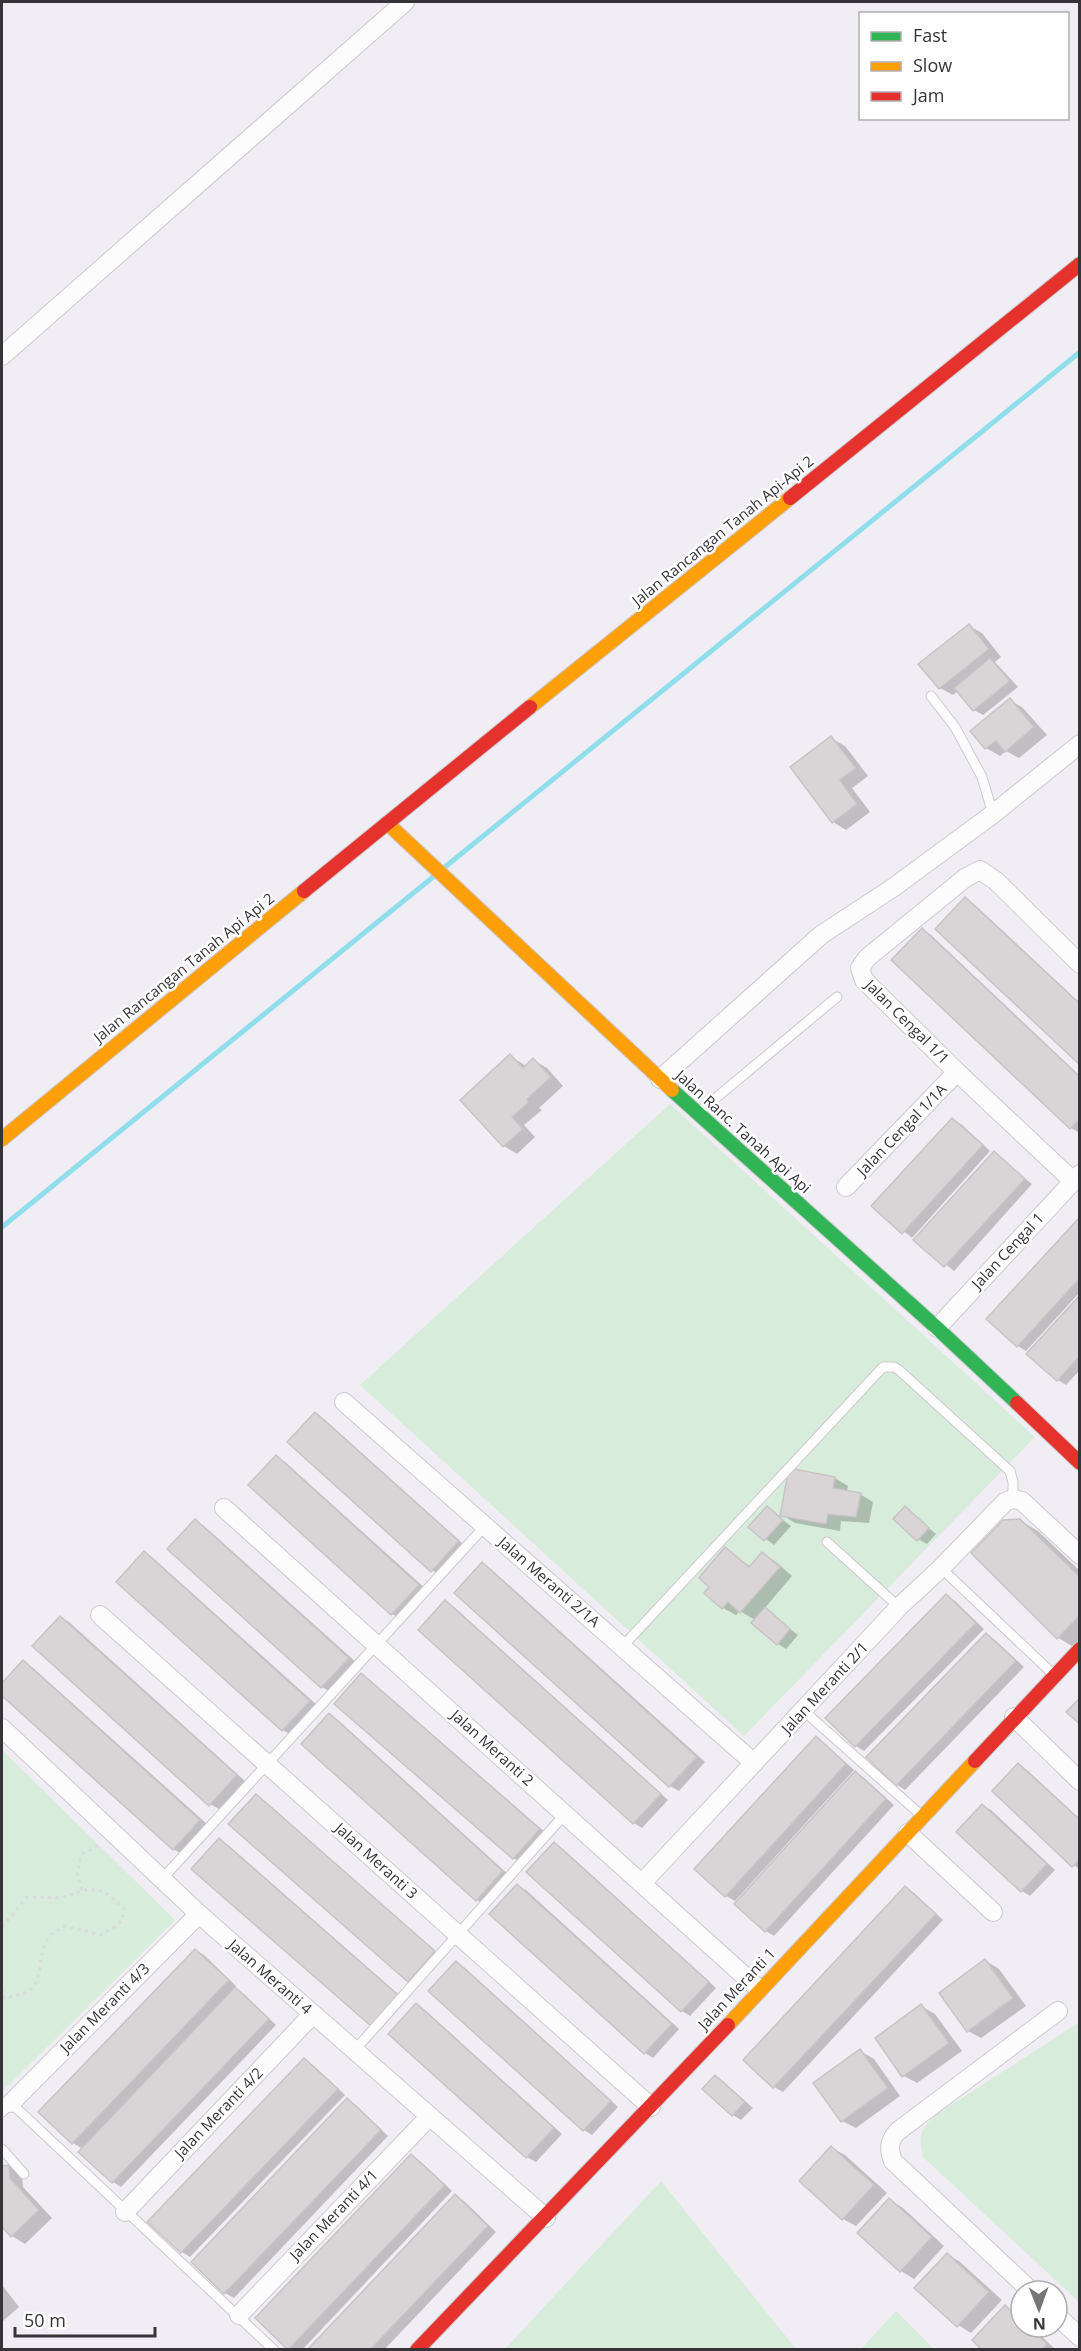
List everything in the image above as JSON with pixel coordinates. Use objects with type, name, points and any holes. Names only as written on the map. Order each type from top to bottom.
[{"type":"street","points":[[2,356],[405,2]]},
{"type":"street","name":"Jalan Rancangan Tanah Api-Api 2","points":[[387,823],[1080,264]]},
{"type":"street","points":[[660,1079],[821,935],[894,887],[993,814],[1080,744]]},
{"type":"street","name":"Jalan Ranc. Tanah Api Api","points":[[387,823],[660,1079],[937,1328],[1080,1463]]},
{"type":"street","name":"Jalan Rancangan Tanah Api Api 2","points":[[2,1138],[387,823]]},
{"type":"street","name":"Jalan Cengal 1/1","points":[[1076,1178],[957,1072],[864,980],[861,968],[867,957],[965,878],[980,870],[996,880],[1080,964]]},
{"type":"street","name":"Jalan Cengal 1/1A","points":[[846,1187],[957,1072]]},
{"type":"street","name":"Jalan Cengal 1","points":[[937,1328],[1076,1178]]},
{"type":"street","name":"Jalan Meranti 2/1A","points":[[344,1402],[754,1763]]},
{"type":"street","points":[[1013,1499],[1022,1501],[1080,1555]]},
{"type":"street","name":"Jalan Meranti 2/1","points":[[642,1883],[899,1607],[941,1568],[1005,1502],[1013,1499]]},
{"type":"street","name":"Jalan Meranti 2","points":[[224,1508],[759,1989]]},
{"type":"street","name":"Jalan Meranti 3","points":[[100,1616],[651,2107]]},
{"type":"street","name":"Jalan Meranti 1","points":[[417,2349],[546,2218],[1080,1649]]},
{"type":"street","points":[[1014,1717],[1080,1780]]},
{"type":"street","name":"Jalan Meranti 4","points":[[2,1728],[199,1914],[546,2218]]},
{"type":"street","points":[[909,1833],[993,1912]]},
{"type":"street","name":"Jalan Meranti 4/3","points":[[6,2107],[199,1914]]},
{"type":"street","points":[[1018,2279],[893,2161],[890,2145],[892,2137],[898,2131],[1058,2011]]},
{"type":"street","name":"Jalan Meranti 4/2","points":[[125,2212],[313,2014]]},
{"type":"street","name":"Jalan Meranti 4/1","points":[[239,2315],[430,2116]]},
{"type":"lane","points":[[932,696],[955,728],[982,777],[993,814]]},
{"type":"lane","points":[[698,1113],[837,997]]},
{"type":"lane","points":[[622,1647],[883,1367],[894,1367],[898,1370],[1010,1471],[1014,1482],[1013,1499]]},
{"type":"lane","points":[[162,1879],[485,1526]]},
{"type":"lane","points":[[827,1542],[899,1607]]},
{"type":"lane","points":[[941,1568],[1054,1676]]},
{"type":"lane","points":[[804,1711],[922,1817]]},
{"type":"lane","points":[[354,2051],[565,1814]]},
{"type":"lane","points":[[6,2107],[125,2212],[274,2349]]},
{"type":"lane","points":[[2,2149],[24,2174]]},
{"type":"path","points":[[82,1891],[77,1874],[81,1856],[116,1836]]},
{"type":"path","points":[[2,1927],[27,1896],[60,1898],[89,1889],[101,1890],[117,1900],[124,1908],[124,1915],[120,1923],[100,1935],[65,1926],[53,1932],[47,1939],[39,1976],[34,1986],[24,1994],[3,1997]]},
{"type":"path","points":[[2,1989],[2,2008]]},
{"type":"green space","points":[[670,1104],[1035,1437],[744,1736],[360,1385]]},
{"type":"green space","points":[[2,1750],[175,1920],[2,2092]]},
{"type":"green space","points":[[1078,2023],[1080,2024],[1079,2302],[1069,2293],[1069,2279],[1054,2279],[923,2157],[922,2133],[937,2114]]},
{"type":"green space","points":[[661,2181],[796,2349],[505,2349]]},
{"type":"green space","points":[[896,2311],[934,2349],[861,2349]]},
{"type":"building","points":[[969,624],[989,649],[939,689],[918,664]]},
{"type":"building","points":[[990,658],[1010,681],[973,711],[954,688]]},
{"type":"building","points":[[1010,698],[1034,727],[1005,752],[996,741],[985,749],[970,731]]},
{"type":"building","points":[[831,736],[856,768],[840,780],[857,804],[832,823],[790,767]]},
{"type":"building","points":[[965,897],[1080,1004],[1080,1065],[935,929]]},
{"type":"building","points":[[922,928],[1080,1077],[1080,1119],[1070,1129],[891,960]]},
{"type":"building","points":[[510,1054],[523,1068],[533,1058],[551,1077],[527,1099],[529,1102],[512,1117],[523,1129],[503,1147],[460,1100]]},
{"type":"building","points":[[952,1118],[983,1145],[902,1234],[871,1206]]},
{"type":"building","points":[[994,1151],[1025,1179],[944,1267],[913,1240]]},
{"type":"building","points":[[1080,1217],[1080,1278],[1017,1347],[986,1319]]},
{"type":"building","points":[[1080,1295],[1080,1356],[1057,1381],[1026,1354]]},
{"type":"building","points":[[315,1412],[459,1541],[431,1572],[287,1442]]},
{"type":"building","points":[[276,1455],[419,1585],[391,1615],[248,1485]]},
{"type":"building","points":[[789,1468],[835,1477],[833,1488],[861,1493],[856,1517],[828,1514],[826,1524],[780,1516]]},
{"type":"building","points":[[767,1506],[783,1520],[764,1541],[748,1527]]},
{"type":"building","points":[[905,1506],[929,1528],[917,1541],[893,1519]]},
{"type":"building","points":[[195,1519],[349,1658],[321,1688],[167,1549]]},
{"type":"building","points":[[1020,1519],[1080,1577],[1080,1615],[1057,1639],[971,1553],[1003,1520]]},
{"type":"building","points":[[725,1547],[749,1567],[762,1552],[780,1567],[740,1613],[728,1602],[722,1609],[704,1593],[709,1587],[699,1578]]},
{"type":"building","points":[[144,1551],[310,1701],[282,1731],[116,1582]]},
{"type":"building","points":[[482,1562],[697,1757],[669,1787],[454,1593]]},
{"type":"building","points":[[946,1594],[976,1623],[855,1747],[825,1718]]},
{"type":"building","points":[[445,1600],[661,1794],[633,1824],[418,1630]]},
{"type":"building","points":[[765,1607],[790,1629],[777,1645],[751,1623]]},
{"type":"building","points":[[60,1616],[237,1775],[209,1806],[32,1646]]},
{"type":"building","points":[[986,1633],[1016,1661],[896,1786],[866,1757]]},
{"type":"building","points":[[23,1660],[200,1820],[173,1850],[2,1696],[2,1683]]},
{"type":"building","points":[[361,1673],[540,1829],[513,1859],[334,1704]]},
{"type":"building","points":[[1080,1698],[1080,1724],[1066,1712]]},
{"type":"building","points":[[329,1713],[503,1871],[476,1901],[301,1744]]},
{"type":"building","points":[[816,1736],[846,1764],[725,1897],[694,1869]]},
{"type":"building","points":[[1018,1763],[1080,1820],[1080,1859],[1072,1867],[992,1791]]},
{"type":"building","points":[[855,1771],[886,1799],[765,1932],[734,1904]]},
{"type":"building","points":[[256,1794],[435,1951],[408,1982],[228,1824]]},
{"type":"building","points":[[982,1804],[1047,1864],[1021,1892],[956,1832]]},
{"type":"building","points":[[219,1838],[398,1995],[371,2026],[191,1869]]},
{"type":"building","points":[[554,1842],[709,1982],[681,2012],[526,1872]]},
{"type":"building","points":[[517,1884],[672,2024],[644,2054],[489,1914]]},
{"type":"building","points":[[905,1886],[936,1914],[773,2088],[743,2060]]},
{"type":"building","points":[[195,1949],[229,1980],[72,2144],[38,2112]]},
{"type":"building","points":[[985,1959],[1013,1998],[967,2032],[939,1993]]},
{"type":"building","points":[[456,1961],[611,2101],[583,2131],[428,1991]]},
{"type":"building","points":[[235,1987],[269,2019],[112,2183],[78,2152]]},
{"type":"building","points":[[416,2003],[554,2128],[526,2158],[388,2034]]},
{"type":"building","points":[[921,2004],[949,2043],[902,2077],[875,2038]]},
{"type":"building","points":[[860,2049],[888,2088],[841,2122],[813,2083]]},
{"type":"building","points":[[304,2058],[338,2089],[181,2253],[147,2222]]},
{"type":"building","points":[[715,2075],[745,2102],[732,2116],[702,2089]]},
{"type":"building","points":[[347,2098],[381,2130],[224,2294],[191,2262]]},
{"type":"building","points":[[831,2146],[874,2185],[842,2220],[799,2181]]},
{"type":"building","points":[[411,2154],[445,2185],[288,2350],[255,2318]]},
{"type":"building","points":[[9,2165],[10,2178],[39,2210],[11,2237],[2,2227],[2,2166]]},
{"type":"building","points":[[455,2194],[488,2226],[370,2350],[307,2350]]},
{"type":"building","points":[[889,2198],[932,2237],[900,2272],[857,2233]]},
{"type":"building","points":[[947,2253],[989,2292],[957,2327],[914,2288]]},
{"type":"building","points":[[1005,2305],[1009,2309],[1009,2339],[1042,2339],[1047,2344],[1042,2350],[982,2350],[972,2340]]},
{"type":"waterway","points":[[445,867],[1080,352]]},
{"type":"waterway","points":[[2,1227],[433,877]]},
{"type":"traffic: fast","points":[[672,1090],[1017,1403]]},
{"type":"traffic: slow","points":[[530,707],[790,498]]},
{"type":"traffic: slow","points":[[387,823],[672,1090]]},
{"type":"traffic: slow","points":[[2,1139],[304,891]]},
{"type":"traffic: slow","points":[[728,2025],[975,1761]]},
{"type":"traffic: jam","points":[[790,498],[1080,264]]},
{"type":"traffic: jam","points":[[304,891],[530,707]]},
{"type":"traffic: jam","points":[[1017,1403],[1080,1463]]},
{"type":"traffic: jam","points":[[975,1761],[1080,1649]]},
{"type":"traffic: jam","points":[[417,2350],[728,2025]]}]
